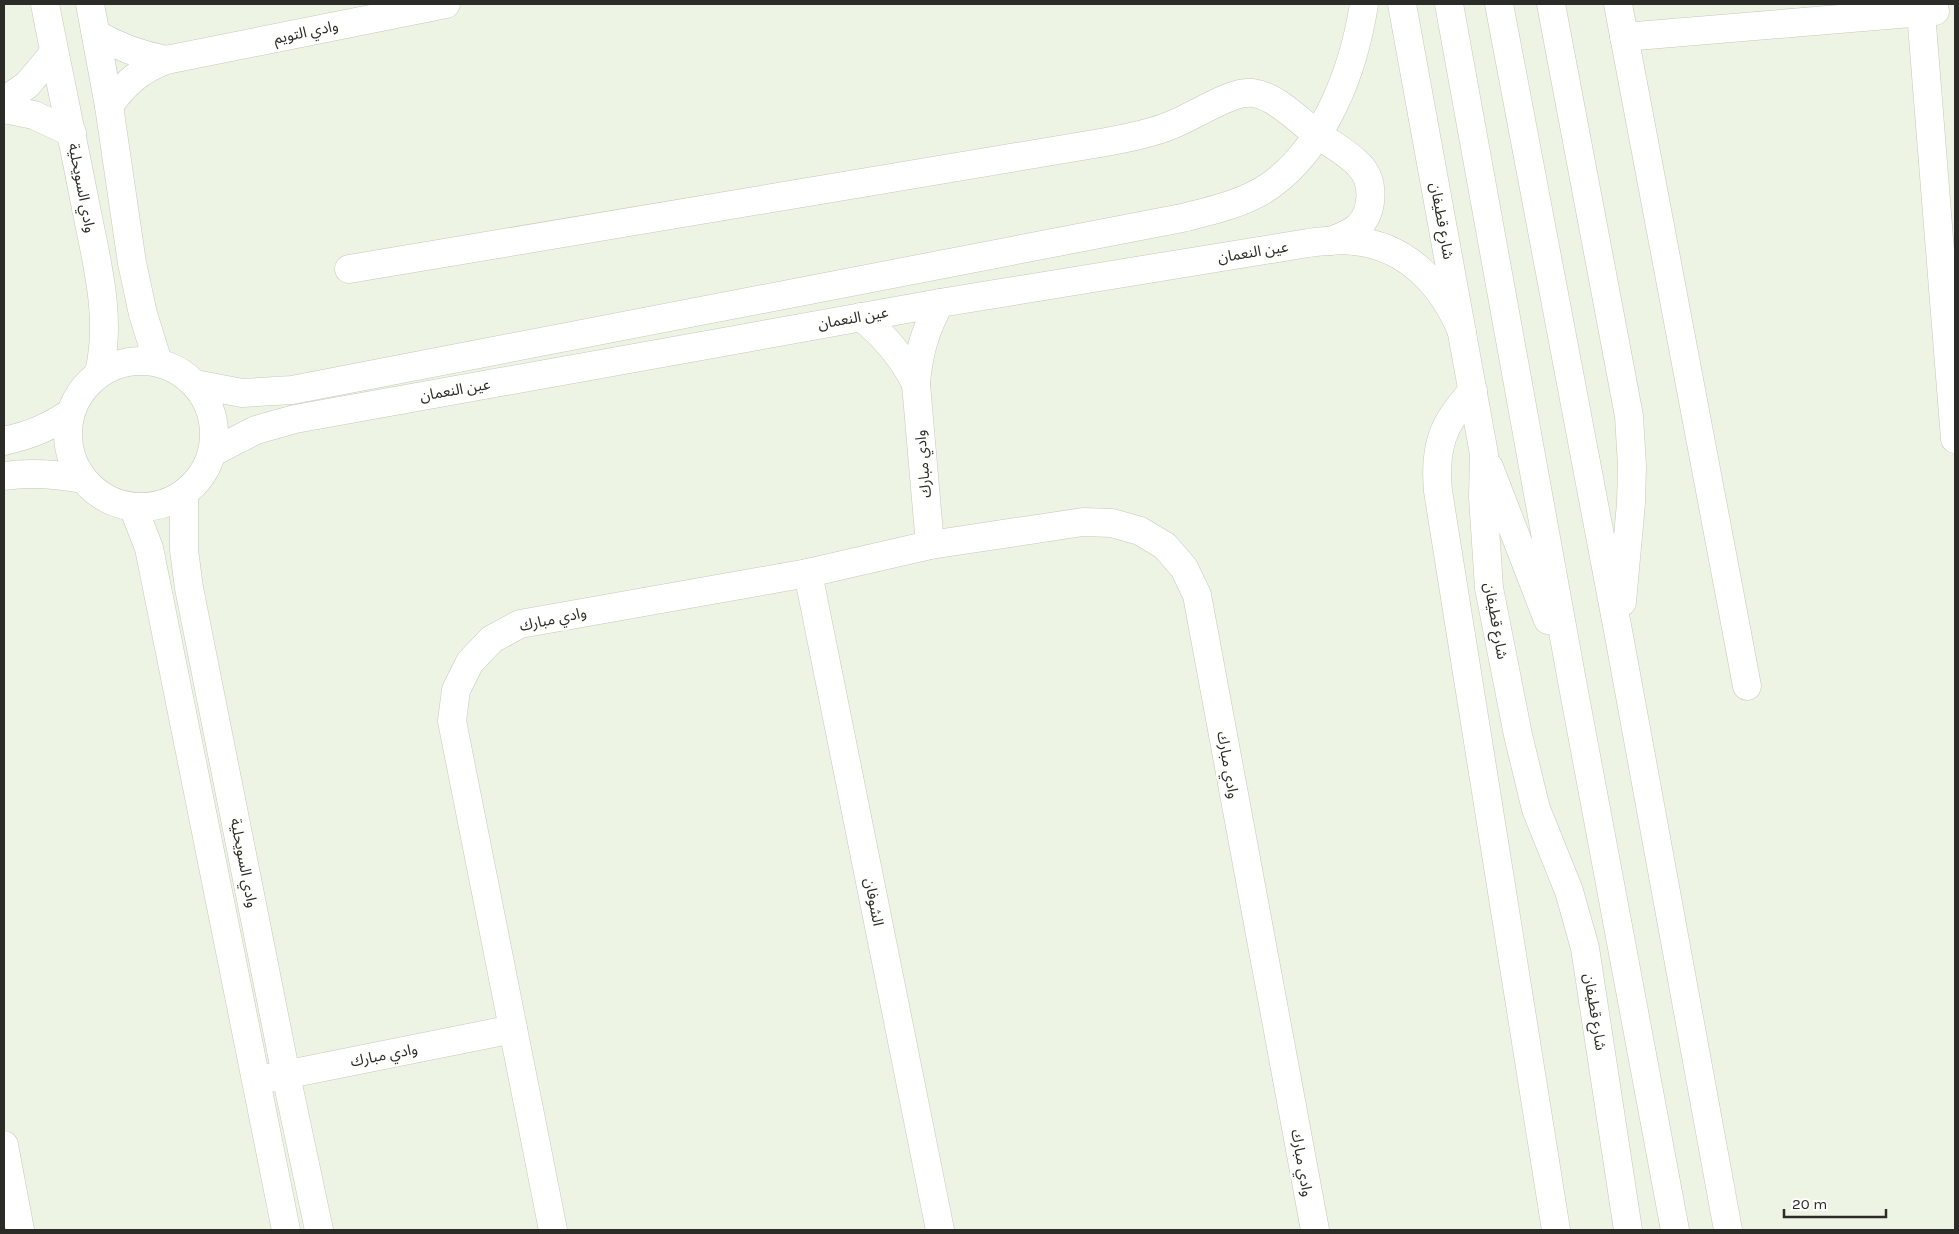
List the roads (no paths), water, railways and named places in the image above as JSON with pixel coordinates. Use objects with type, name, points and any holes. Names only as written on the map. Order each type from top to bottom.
[{"type":"street","name":"وادي السويحلية","points":[[45,4],[72,133],[103,301],[106,334],[99,373]]},
{"type":"street","points":[[90,4],[109,106],[132,263],[143,314],[158,362]]},
{"type":"street","name":"وادي التويم","points":[[109,106],[120,90],[134,76],[166,60],[417,6],[446,4]]},
{"type":"street","name":"عين النعمان","points":[[195,384],[242,392],[292,390],[1182,218],[1242,200],[1270,186],[1296,164],[1318,136],[1347,74],[1364,4]]},
{"type":"street","name":"شارع قطيفان","points":[[1402,4],[1484,454],[1483,497],[1489,588],[1518,735],[1536,810],[1569,892],[1585,948],[1628,1230]]},
{"type":"street","points":[[1449,4],[1572,681],[1675,1230]]},
{"type":"street","points":[[1499,4],[1619,636],[1728,1230]]},
{"type":"street","points":[[1551,4],[1629,416],[1631,503],[1619,636]]},
{"type":"street","points":[[1618,4],[1748,686]]},
{"type":"street","points":[[1624,37],[1928,12],[1950,306],[1955,439]]},
{"type":"street","name":"وادي التويم","points":[[96,34],[112,44],[130,51],[166,60]]},
{"type":"street","points":[[4,101],[26,85],[54,54]]},
{"type":"street","points":[[349,269],[1114,141],[1169,126],[1239,93],[1252,93],[1264,96],[1318,136],[1349,155],[1361,166],[1369,180],[1371,196],[1368,212],[1359,226],[1346,236],[1331,240]]},
{"type":"street","points":[[4,109],[34,115],[72,133]]},
{"type":"street","name":"عين النعمان","points":[[213,452],[256,430],[295,420],[940,303],[1331,240],[1354,240],[1378,246],[1401,256],[1422,270],[1439,288],[1452,309],[1462,332]]},
{"type":"street","name":"وادي مبارك","points":[[930,545],[916,384],[917,362],[922,342],[930,321],[940,303]]},
{"type":"street","name":"وادي مبارك","points":[[861,317],[893,346],[916,384]]},
{"type":"street","points":[[143,360],[158,362],[178,370],[195,384],[209,404],[215,428],[213,452],[197,483],[184,494],[168,502],[150,507],[114,502],[97,492],[83,479],[76,467],[70,454],[68,426],[70,413],[77,398],[87,384],[99,373],[127,362],[143,360]]},
{"type":"street","points":[[1473,391],[1457,408],[1446,426],[1438,447],[1436,469],[1556,1230]]},
{"type":"street","points":[[4,441],[31,434],[54,424],[70,413]]},
{"type":"street","points":[[1484,454],[1572,681]]},
{"type":"street","points":[[4,476],[23,473],[59,475],[83,479]]},
{"type":"street","name":"وادي السويحلية","points":[[184,494],[184,550],[189,588],[286,1075],[320,1230]]},
{"type":"street","name":"وادي السويحلية","points":[[133,506],[149,548],[286,1230]]},
{"type":"street","name":"وادي مبارك","points":[[553,1230],[452,721],[456,690],[470,662],[492,639],[520,624],[808,573],[930,545],[1083,522],[1112,523],[1140,531],[1165,546],[1184,568],[1197,595],[1315,1230]]},
{"type":"street","name":"الشوفان","points":[[808,573],[940,1230]]},
{"type":"street","name":"وادي مبارك","points":[[256,1080],[513,1029]]},
{"type":"street","points":[[4,1145],[20,1230]]}]
